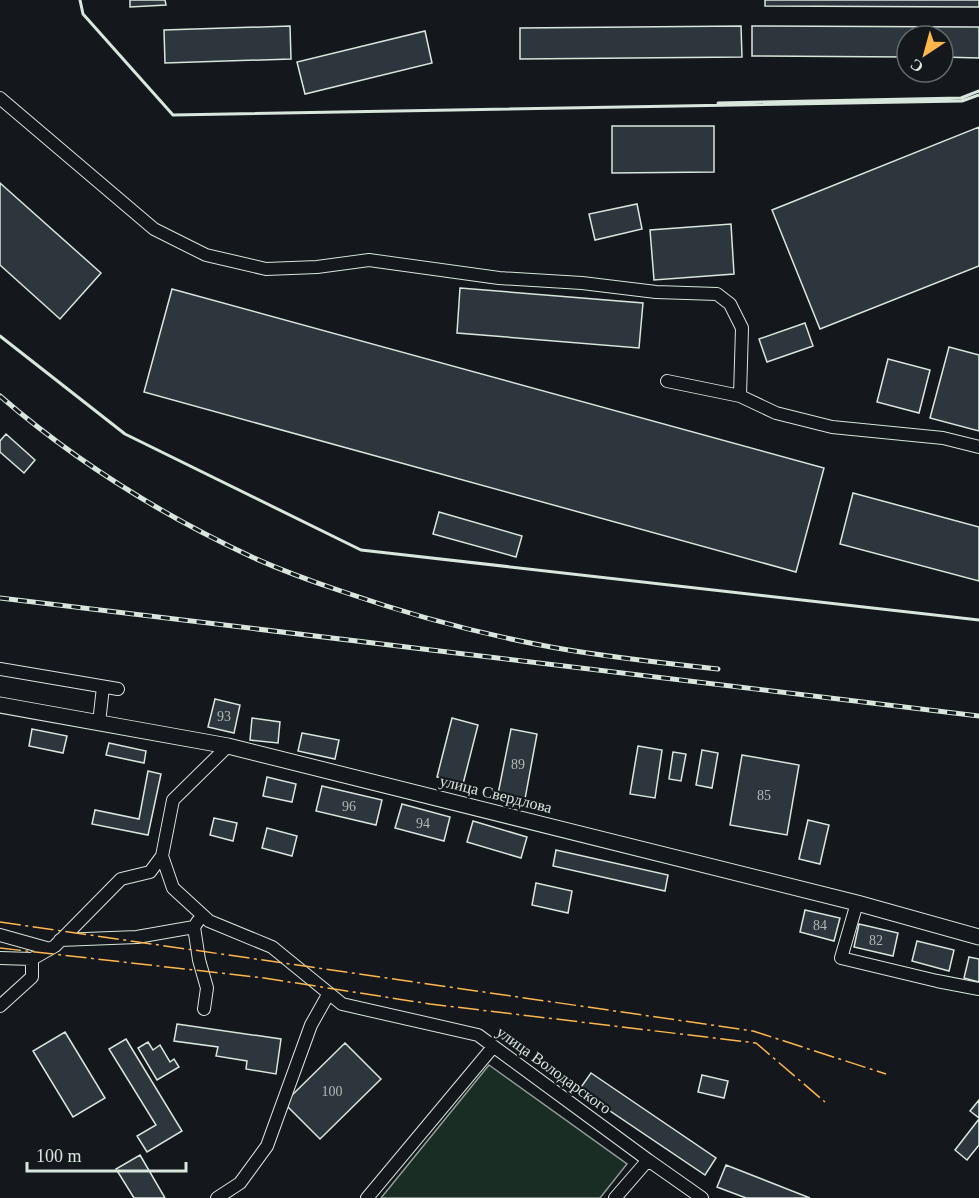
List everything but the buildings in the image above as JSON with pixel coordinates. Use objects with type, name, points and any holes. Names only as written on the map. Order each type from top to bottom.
[{"type":"main road","name":"улица Свердлова","points":[[0,705],[228,746],[857,903],[979,937]]},
{"type":"street","points":[[0,98],[154,229],[206,255],[266,269],[317,267],[369,260],[499,278],[582,283],[656,292],[717,294],[730,304],[742,328],[740,396]]},
{"type":"street","points":[[667,381],[740,396],[776,413],[832,427],[943,438],[979,447]]},
{"type":"street","points":[[0,669],[118,689]]},
{"type":"street","points":[[99,723],[102,687]]},
{"type":"street","points":[[0,958],[33,959],[55,944],[121,879],[150,872],[162,856],[173,800],[228,746]]},
{"type":"street","name":"улица Володарского","points":[[162,856],[173,888],[209,921],[273,947],[342,1004],[478,1035],[702,1198]]},
{"type":"street","points":[[857,903],[841,958],[979,989]]},
{"type":"street","points":[[202,915],[194,927],[207,988],[204,1009]]},
{"type":"street","points":[[0,935],[55,944],[137,937],[194,927]]},
{"type":"street","points":[[0,1006],[32,977],[33,959]]},
{"type":"street","points":[[217,1198],[240,1183],[267,1146],[311,1025],[329,993]]},
{"type":"street","points":[[367,1198],[494,1047]]},
{"type":"street","points":[[615,1198],[648,1160]]},
{"type":"green space","points":[[489,1065],[627,1164],[600,1198],[381,1198]]},
{"type":"railway","points":[[0,396],[58,443],[152,505],[218,541],[296,575],[393,608],[498,636],[592,654],[718,669]]},
{"type":"railway","points":[[0,598],[979,716]]},
{"type":"wall","points":[[80,0],[83,14],[173,115],[962,101],[979,95]]},
{"type":"wall","points":[[718,103],[961,98],[979,91]]},
{"type":"wall","points":[[0,336],[125,434],[361,550],[979,620]]},
{"type":"power","points":[[0,922],[753,1031],[886,1074]]},
{"type":"power","points":[[0,948],[264,978],[430,1004],[756,1043],[825,1102]]}]
